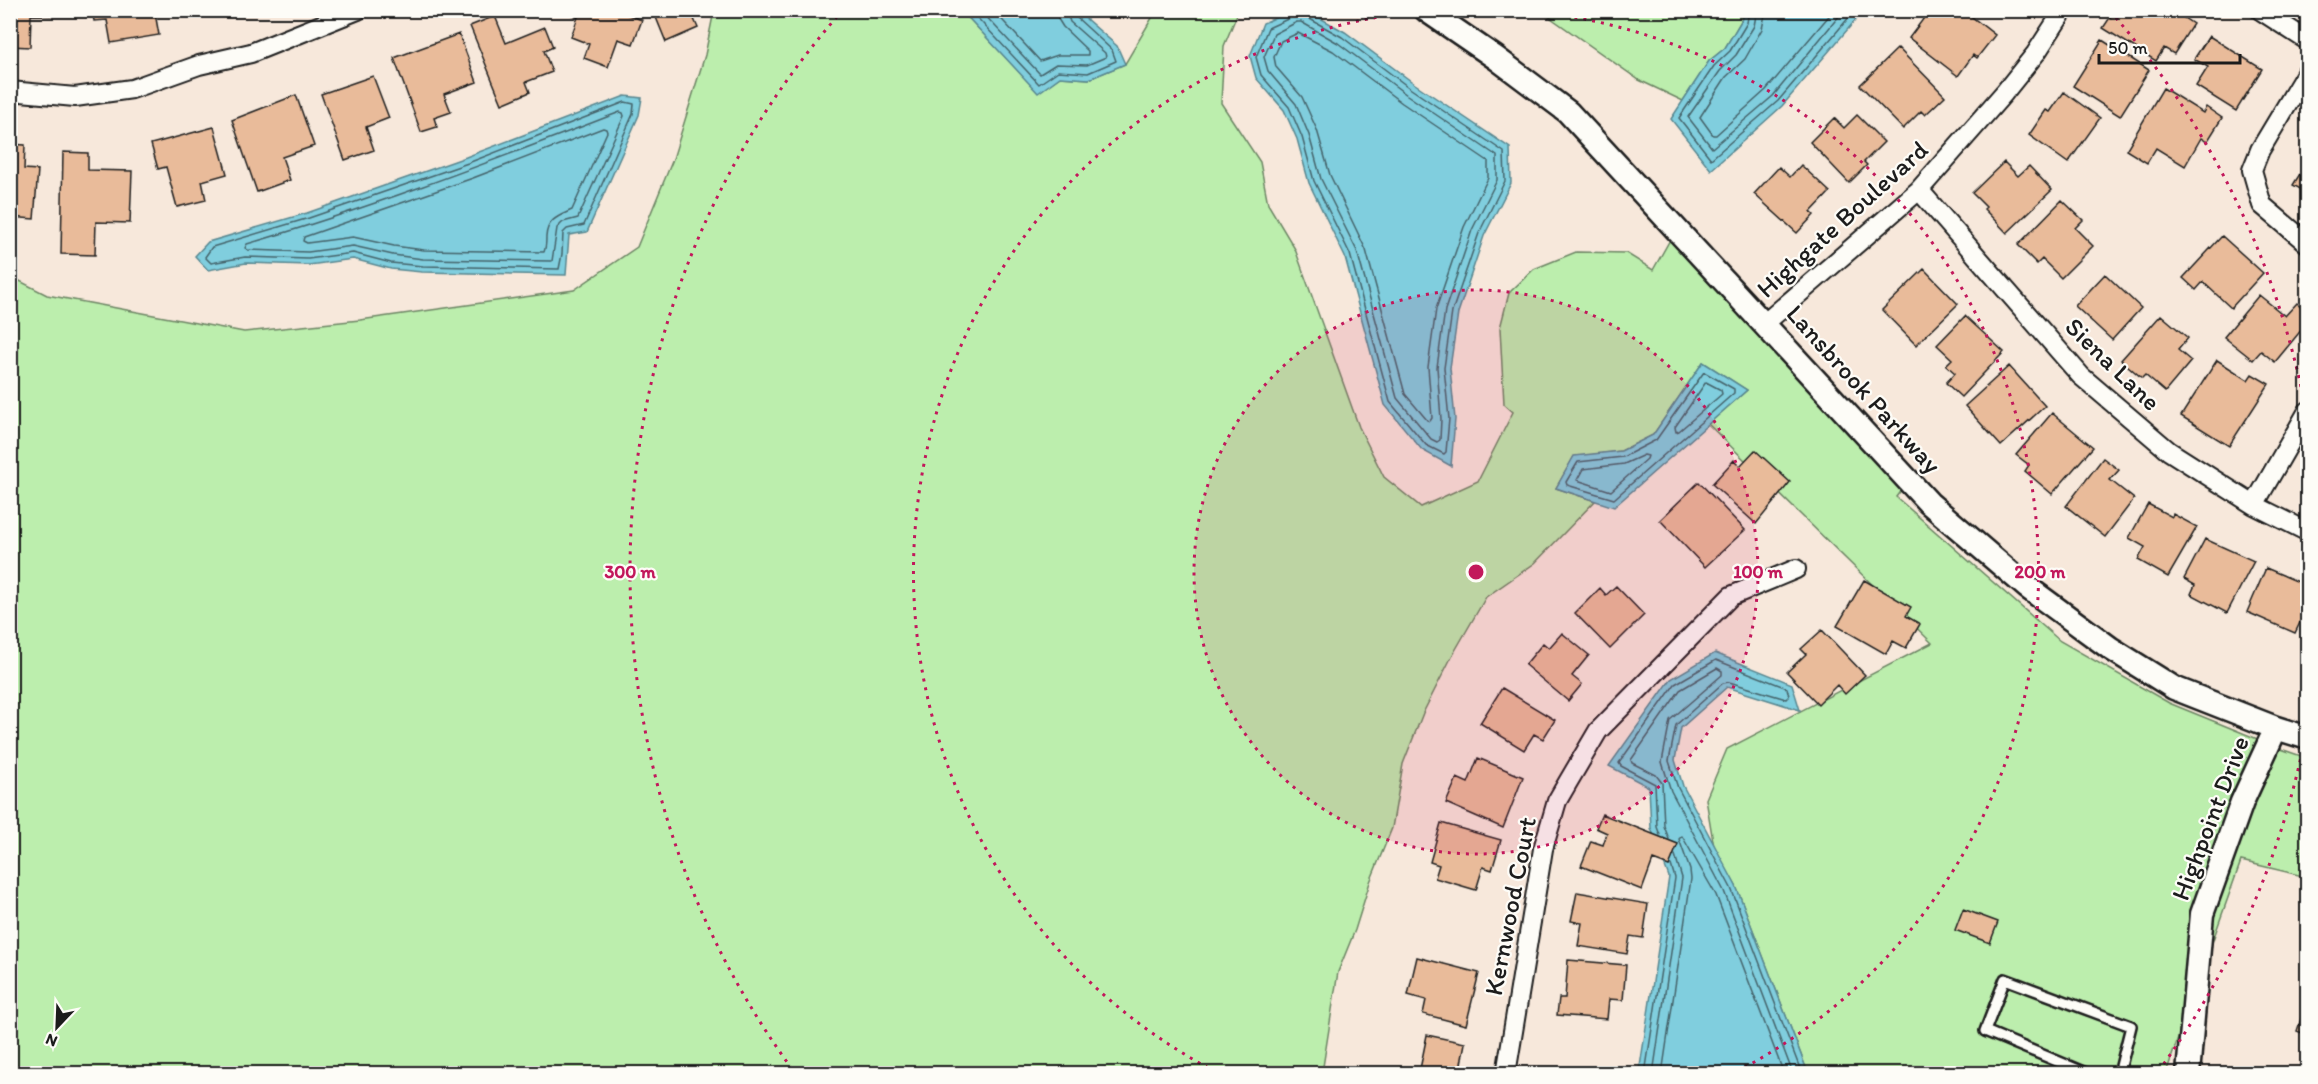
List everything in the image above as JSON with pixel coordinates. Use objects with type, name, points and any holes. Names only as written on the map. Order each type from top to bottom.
[{"type":"street","points":[[10,91],[75,97],[132,89],[199,65],[251,53],[358,10]]},
{"type":"street","name":"Lansbrook Parkway","points":[[1426,10],[1496,58],[1568,112],[1929,503],[2027,586],[2110,648],[2174,688],[2307,738]]},
{"type":"street","name":"Highgate Boulevard","points":[[1765,323],[1919,190],[2004,93],[2036,53],[2064,10]]},
{"type":"street","points":[[2260,10],[2307,41]]},
{"type":"street","points":[[2307,70],[2260,150],[2252,170],[2262,206],[2307,244]]},
{"type":"street","name":"Siena Lane","points":[[1919,190],[2081,376],[2169,451],[2254,505],[2307,532]]},
{"type":"street","points":[[2254,505],[2307,411]]},
{"type":"street","name":"Kernwood Court","points":[[1506,1074],[1543,849],[1557,801],[1562,792],[1598,731],[1731,596],[1796,569]]},
{"type":"street","name":"Highpoint Drive","points":[[2188,1074],[2202,914],[2242,802],[2276,728]]},
{"type":"lane","points":[[2088,1074],[1985,1031],[2005,979],[2131,1026],[2119,1074]]},
{"type":"green space","points":[[714,11],[962,11],[1038,92],[1060,77],[1089,79],[1125,64],[1156,11],[1238,12],[1224,46],[1221,103],[1260,162],[1268,204],[1295,249],[1359,427],[1384,477],[1421,507],[1478,481],[1513,412],[1504,404],[1500,328],[1509,293],[1534,269],[1576,252],[1626,253],[1653,270],[1671,238],[1902,489],[1896,497],[2060,641],[2169,703],[2260,740],[2182,1027],[2166,1073],[1808,1073],[1736,886],[1714,847],[1706,799],[1727,749],[1932,643],[1708,424],[1747,390],[1703,362],[1653,435],[1621,451],[1574,457],[1556,488],[1595,501],[1535,563],[1486,597],[1452,656],[1423,713],[1403,764],[1392,828],[1338,972],[1322,1073],[11,1073],[10,276],[47,295],[244,332],[360,320],[574,290],[637,247],[673,159],[705,55]]},
{"type":"green space","points":[[1541,11],[1744,11],[1741,21],[1725,48],[1709,61],[1683,101],[1639,80]]},
{"type":"green space","points":[[2278,748],[2307,758],[2307,877],[2241,861],[2208,954],[2211,916],[2251,806]]},
{"type":"water","points":[[1856,10],[1860,15],[1782,106],[1711,170],[1671,119],[1709,61],[1725,48],[1741,21],[1744,11]]},
{"type":"water","points":[[962,11],[1077,11],[1117,46],[1125,64],[1089,79],[1060,77],[1038,93]]},
{"type":"water","points":[[1287,13],[1313,14],[1345,32],[1415,84],[1510,148],[1511,183],[1484,236],[1458,313],[1450,368],[1455,419],[1451,466],[1422,450],[1385,405],[1345,257],[1309,183],[1297,139],[1284,110],[1256,78],[1250,56],[1263,23]]},
{"type":"water","points":[[625,96],[642,98],[639,115],[587,232],[569,235],[566,275],[422,272],[391,269],[353,259],[309,265],[246,263],[208,270],[195,256],[208,242],[307,213],[466,157]]},
{"type":"water","points":[[1703,362],[1747,390],[1614,507],[1556,488],[1574,456],[1621,451],[1653,435]]},
{"type":"water","points":[[1715,653],[1792,684],[1800,710],[1727,687],[1681,728],[1675,760],[1683,786],[1736,886],[1808,1073],[1639,1073],[1669,877],[1651,828],[1649,787],[1609,766],[1671,679]]},
{"type":"building","points":[[10,10],[71,10],[71,16],[31,15],[30,47],[10,46]]},
{"type":"building","points":[[92,10],[169,10],[155,13],[159,35],[111,43],[107,20],[94,21]]},
{"type":"building","points":[[559,10],[615,10],[642,20],[633,44],[618,39],[608,67],[584,58],[589,44],[571,37],[578,17]]},
{"type":"building","points":[[653,10],[690,10],[698,28],[666,42]]},
{"type":"building","points":[[1917,10],[1963,10],[1995,35],[1977,58],[1973,55],[1958,76],[1909,38],[1924,18],[1916,12]]},
{"type":"building","points":[[2115,10],[2172,10],[2193,24],[2174,54],[2164,48],[2156,61],[2103,28]]},
{"type":"building","points":[[495,16],[506,43],[545,27],[553,47],[544,51],[552,72],[526,82],[530,92],[502,104],[470,26]]},
{"type":"building","points":[[459,34],[477,82],[444,94],[451,112],[434,118],[437,127],[421,132],[394,58]]},
{"type":"building","points":[[2209,36],[2262,69],[2236,111],[2196,86],[2208,67],[2194,59]]},
{"type":"building","points":[[2102,40],[2149,70],[2120,116],[2073,86]]},
{"type":"building","points":[[1898,48],[1945,96],[1925,115],[1921,111],[1903,129],[1860,85]]},
{"type":"building","points":[[373,76],[389,118],[366,127],[374,150],[345,160],[321,94]]},
{"type":"building","points":[[2163,88],[2203,113],[2206,107],[2222,118],[2207,142],[2201,138],[2185,166],[2156,148],[2147,163],[2126,150]]},
{"type":"building","points":[[2064,92],[2100,118],[2068,163],[2029,135],[2046,110],[2050,112]]},
{"type":"building","points":[[296,95],[314,146],[282,157],[290,180],[257,192],[232,120]]},
{"type":"building","points":[[1857,115],[1884,142],[1864,162],[1867,165],[1849,183],[1810,142],[1834,118],[1844,128]]},
{"type":"building","points":[[214,127],[227,174],[202,181],[206,200],[177,207],[166,167],[158,169],[151,144]]},
{"type":"building","points":[[10,144],[25,145],[24,169],[38,170],[34,219],[10,217]]},
{"type":"building","points":[[63,152],[88,153],[88,170],[132,171],[130,223],[96,222],[95,255],[61,254]]},
{"type":"building","points":[[2308,161],[2308,193],[2293,185]]},
{"type":"building","points":[[2004,162],[2018,176],[2029,166],[2052,190],[2007,233],[1972,193]]},
{"type":"building","points":[[1801,165],[1830,192],[1811,212],[1814,215],[1797,233],[1754,194],[1779,167],[1790,177]]},
{"type":"building","points":[[2062,200],[2083,220],[2075,228],[2093,246],[2061,278],[2042,259],[2037,264],[2018,245]]},
{"type":"building","points":[[2222,236],[2263,273],[2231,308],[2203,282],[2196,290],[2183,278]]},
{"type":"building","points":[[1924,269],[1958,304],[1916,345],[1882,310]]},
{"type":"building","points":[[2105,274],[2141,308],[2112,340],[2075,306]]},
{"type":"building","points":[[2259,295],[2285,316],[2297,303],[2308,312],[2308,322],[2275,362],[2261,351],[2253,360],[2224,337]]},
{"type":"building","points":[[2161,315],[2188,338],[2178,350],[2191,361],[2165,392],[2145,375],[2142,378],[2121,360]]},
{"type":"building","points":[[1965,316],[2004,352],[1961,397],[1946,383],[1955,373],[1946,365],[1952,359],[1937,345]]},
{"type":"building","points":[[2217,360],[2248,380],[2252,374],[2269,384],[2229,446],[2181,416]]},
{"type":"building","points":[[2009,366],[2045,406],[2001,446],[1965,406]]},
{"type":"building","points":[[2052,413],[2093,447],[2052,494],[2025,471],[2029,465],[2016,455]]},
{"type":"building","points":[[1755,450],[1790,482],[1756,524],[1712,484],[1734,460],[1740,466]]},
{"type":"building","points":[[2103,458],[2119,470],[2110,480],[2134,499],[2105,537],[2066,506]]},
{"type":"building","points":[[1699,482],[1745,530],[1705,567],[1660,520]]},
{"type":"building","points":[[2148,504],[2197,527],[2168,577],[2138,560],[2145,547],[2129,538]]},
{"type":"building","points":[[2205,539],[2254,561],[2227,613],[2191,594],[2195,585],[2184,579]]},
{"type":"building","points":[[2266,568],[2308,586],[2308,606],[2295,633],[2247,612]]},
{"type":"building","points":[[1864,580],[1911,607],[1906,616],[1920,624],[1906,648],[1893,641],[1886,654],[1837,626]]},
{"type":"building","points":[[1616,586],[1644,615],[1610,649],[1575,613],[1600,588],[1606,595]]},
{"type":"building","points":[[1822,630],[1865,675],[1845,694],[1837,685],[1818,704],[1787,672],[1806,654],[1801,649]]},
{"type":"building","points":[[1562,633],[1589,655],[1572,676],[1582,684],[1568,701],[1525,665],[1543,643],[1549,648]]},
{"type":"building","points":[[1502,688],[1555,720],[1543,739],[1534,734],[1524,750],[1480,723]]},
{"type":"building","points":[[1478,758],[1523,777],[1503,828],[1446,803],[1457,778],[1468,783]]},
{"type":"building","points":[[1602,814],[1678,844],[1669,866],[1653,860],[1642,890],[1581,866],[1591,841],[1603,845],[1607,833],[1596,828]]},
{"type":"building","points":[[1441,823],[1501,840],[1492,870],[1483,867],[1476,890],[1435,878],[1439,865],[1430,862]]},
{"type":"building","points":[[1577,892],[1648,904],[1643,938],[1630,936],[1627,954],[1578,946],[1582,923],[1571,921]]},
{"type":"building","points":[[1963,909],[1998,922],[1990,943],[1955,930]]},
{"type":"building","points":[[1417,957],[1479,973],[1466,1025],[1423,1014],[1426,1000],[1408,995]]},
{"type":"building","points":[[1568,960],[1626,965],[1623,1000],[1609,999],[1607,1019],[1557,1015],[1559,998],[1565,998]]},
{"type":"building","points":[[2306,1004],[2308,1005],[2308,1035],[2297,1031]]},
{"type":"building","points":[[1427,1035],[1465,1043],[1459,1074],[1419,1074]]}]
